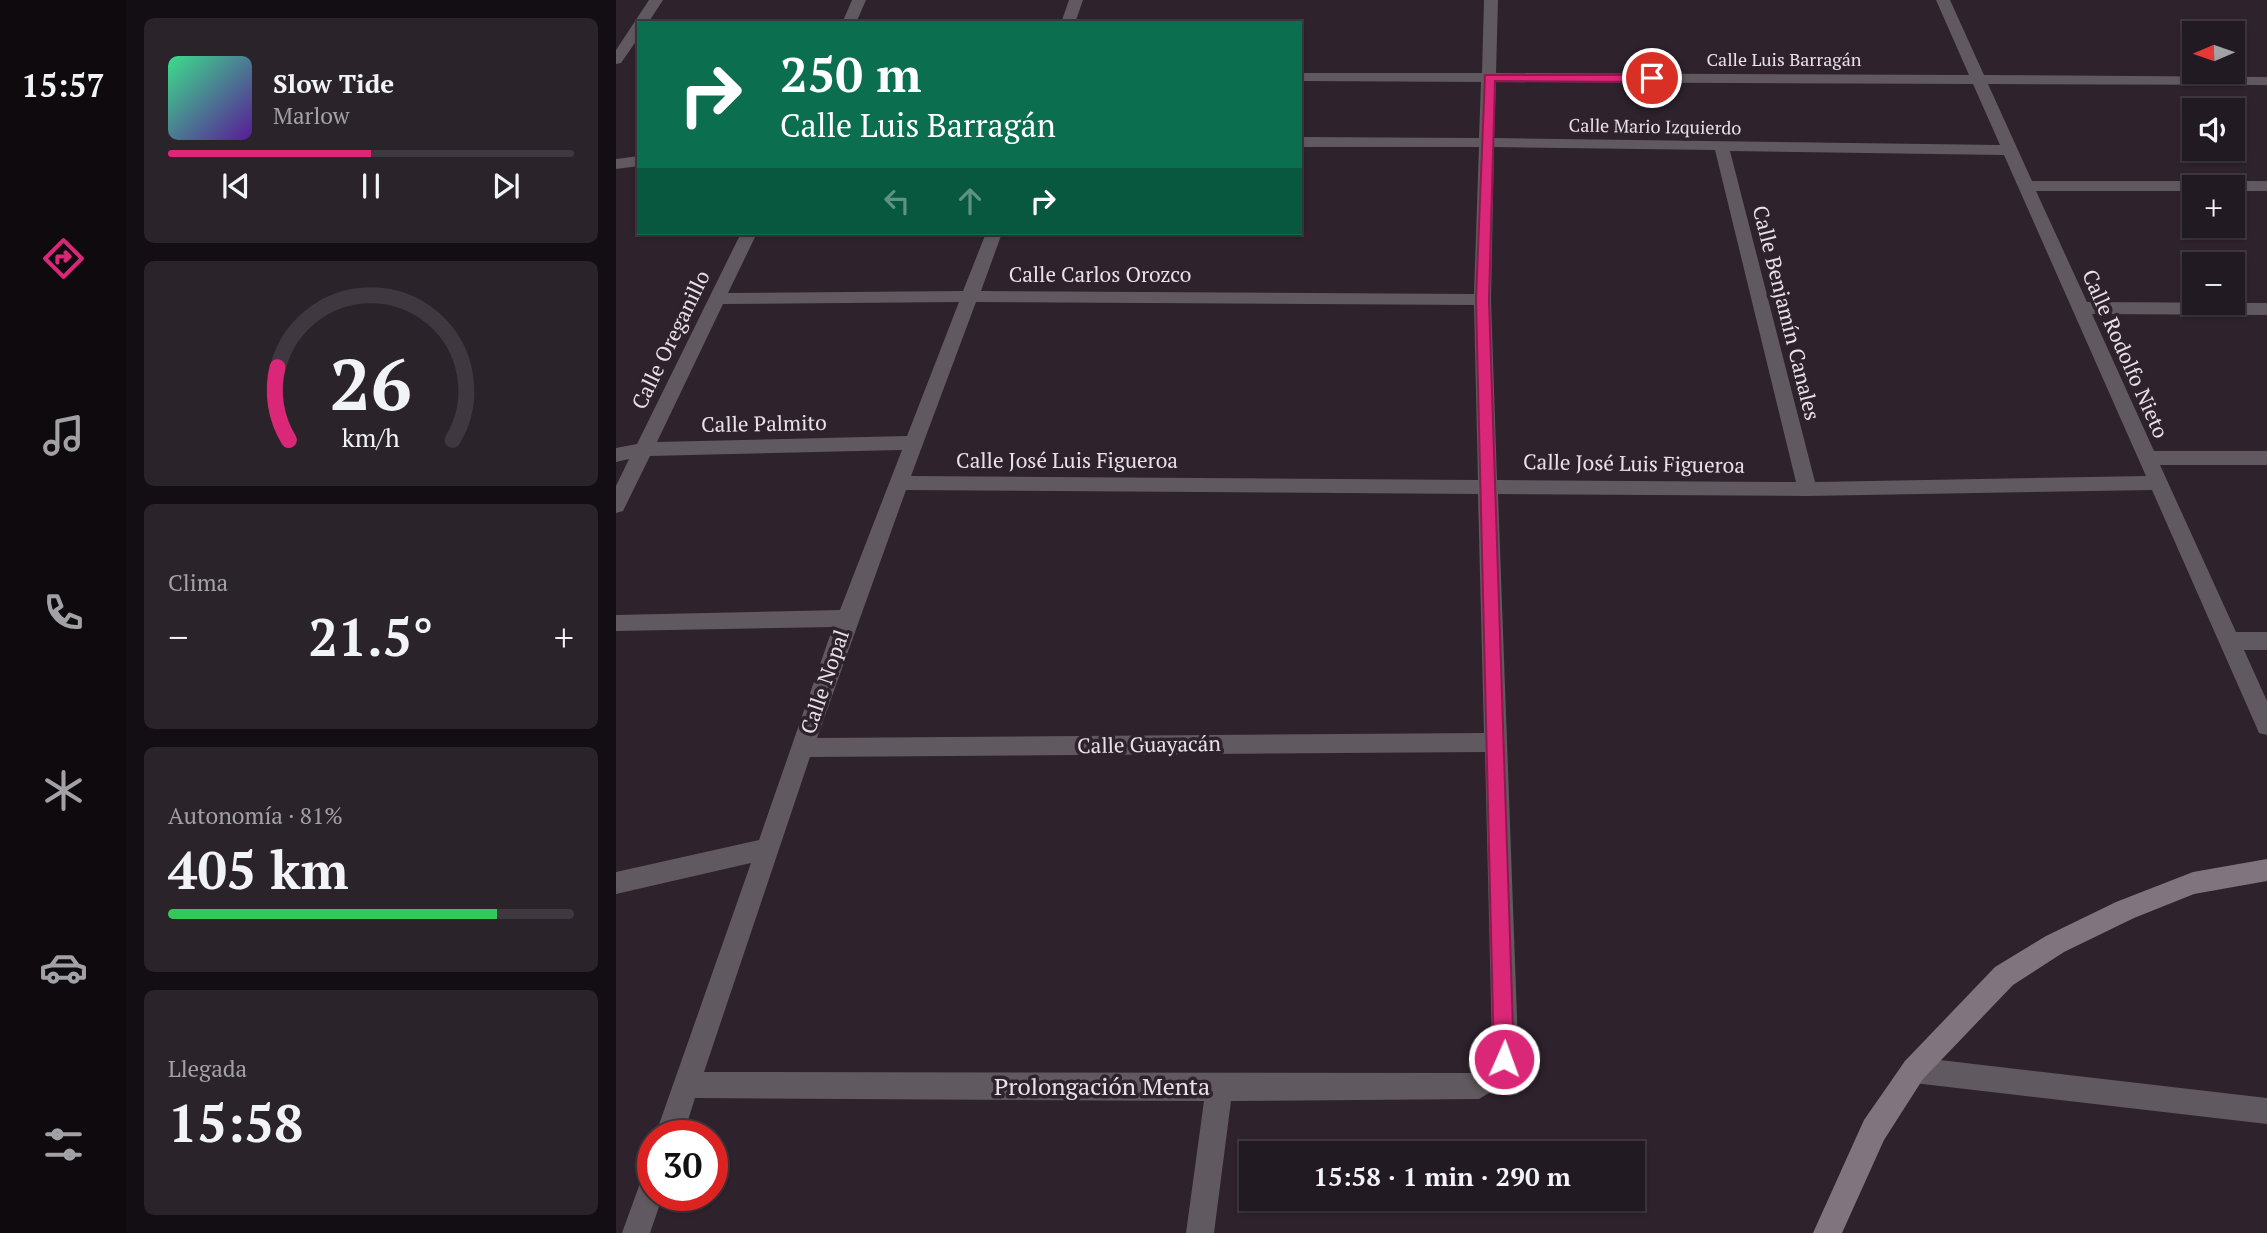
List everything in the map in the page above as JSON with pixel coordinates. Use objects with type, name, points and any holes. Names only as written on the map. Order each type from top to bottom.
[{"type":"street","points":[[642,21],[656,0]]},
{"type":"street","points":[[850,21],[859,0]]},
{"type":"street","points":[[1069,21],[1076,0]]},
{"type":"street","points":[[1491,0],[1482,300],[1495,742]]},
{"type":"street","name":"Calle Rodolfo Nieto","points":[[1943,0],[2267,726]]},
{"type":"street","points":[[616,60],[637,28]]},
{"type":"street","name":"Calle Luis Barragán","points":[[1302,77],[2267,81]]},
{"type":"street","name":"Calle Mario Izquierdo","points":[[1302,142],[1487,141],[1722,148],[2010,150]]},
{"type":"street","name":"Calle Benjamín Canales","points":[[1722,148],[1807,489]]},
{"type":"street","points":[[616,164],[637,160]]},
{"type":"street","points":[[2025,186],[2267,186]]},
{"type":"street","name":"Calle Oreganillo","points":[[616,506],[747,235]]},
{"type":"street","name":"Calle Nopal","points":[[675,1120],[847,618],[993,235]]},
{"type":"street","name":"Calle Carlos Orozco","points":[[717,299],[970,296],[1482,300]]},
{"type":"street","points":[[2080,308],[2267,309]]},
{"type":"street","name":"Calle Palmito","points":[[616,455],[643,449],[914,443]]},
{"type":"street","points":[[2146,458],[2267,458]]},
{"type":"street","name":"Calle José Luis Figueroa","points":[[898,483],[1807,489],[2159,483]]},
{"type":"street","points":[[616,623],[847,618]]},
{"type":"street","points":[[2229,641],[2267,641]]},
{"type":"street","name":"Calle Guayacán","points":[[802,748],[1495,742]]},
{"type":"street","name":"Prolongación Menta","points":[[687,1085],[1219,1088],[1479,1086],[1500,1072],[1504,1059],[1495,742]]},
{"type":"street","points":[[616,883],[766,849]]},
{"type":"street","points":[[1827,1233],[1874,1130],[1914,1070],[2004,976],[2055,944],[2125,909],[2193,883],[2267,870]]},
{"type":"street","points":[[1914,1070],[2267,1111]]},
{"type":"street","points":[[1200,1233],[1219,1088]]},
{"type":"street","points":[[636,1233],[644,1211]]},
{"type":"route","points":[[1504,1059],[1482,300],[1489,77],[1652,78]]}]
